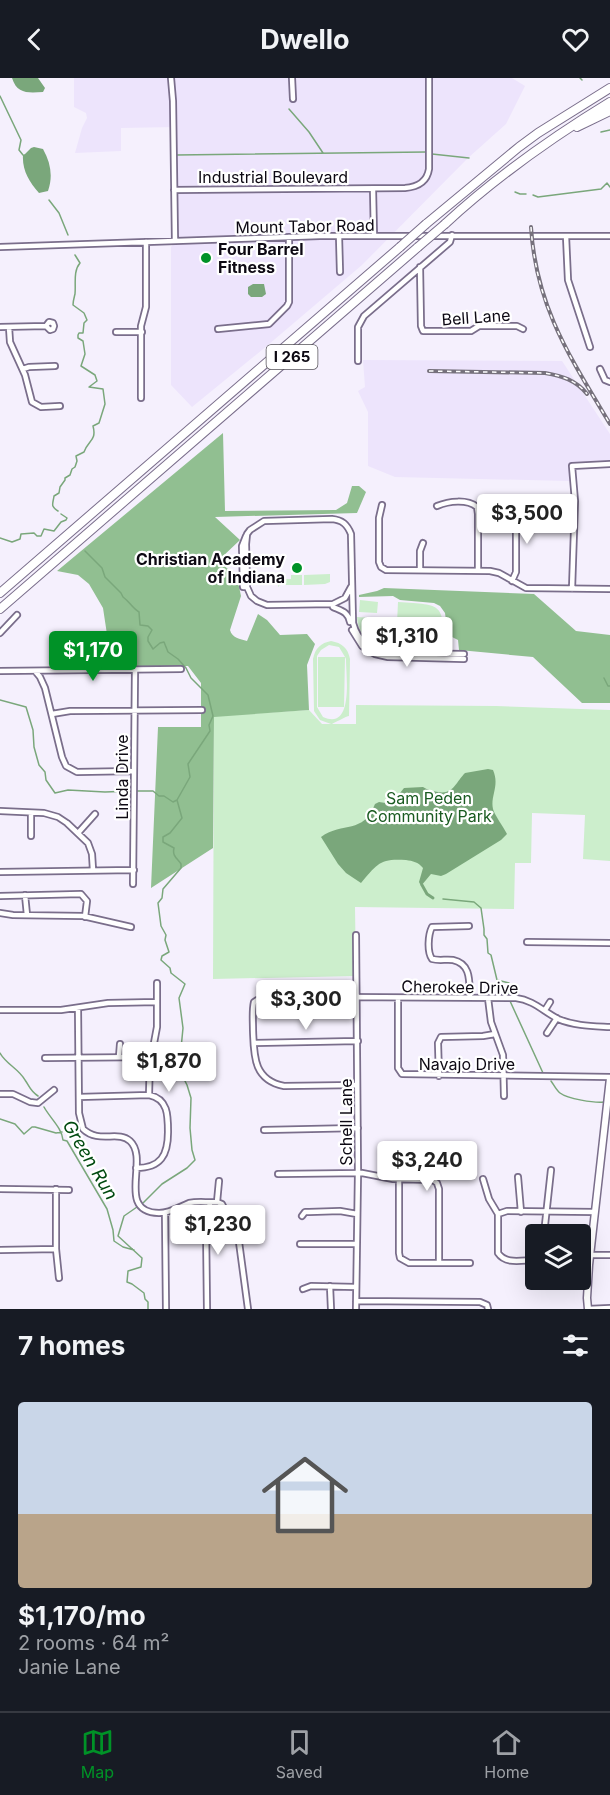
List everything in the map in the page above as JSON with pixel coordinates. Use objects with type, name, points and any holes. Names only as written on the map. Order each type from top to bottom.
[{"type":"highway","points":[[558,121],[610,82]]},
{"type":"highway","name":"I 265","points":[[0,593],[483,176],[538,133],[610,88]]},
{"type":"highway","name":"I 265","points":[[0,609],[480,193],[520,161],[573,124],[610,102]]},
{"type":"highway","points":[[539,148],[610,111]]},
{"type":"main road","points":[[591,1250],[610,1077]]},
{"type":"main road","points":[[587,1290],[588,1309]]},
{"type":"street","points":[[171,78],[175,241]]},
{"type":"street","points":[[292,78],[293,99]]},
{"type":"street","name":"Industrial Boulevard","points":[[174,190],[413,187],[423,182],[429,169],[429,78]]},
{"type":"street","points":[[373,189],[374,236]]},
{"type":"street","points":[[339,236],[340,272]]},
{"type":"street","name":"Mount Tabor Road","points":[[0,247],[339,236],[610,236]]},
{"type":"street","points":[[358,361],[358,327],[364,316],[450,242],[452,236]]},
{"type":"street","points":[[566,236],[568,280],[590,346]]},
{"type":"street","points":[[218,328],[269,324],[287,306],[289,302],[289,237]]},
{"type":"street","points":[[141,398],[142,318],[146,307],[146,242]]},
{"type":"street","name":"Bell Lane","points":[[420,267],[423,331],[471,331],[479,326],[517,326],[523,329]]},
{"type":"street","points":[[46,326],[3,327],[23,369],[34,404],[41,407],[60,406]]},
{"type":"street","points":[[116,332],[142,332]]},
{"type":"street","points":[[23,369],[55,366]]},
{"type":"street","points":[[600,369],[605,380],[610,382]]},
{"type":"street","points":[[572,589],[575,501],[572,466],[610,464]]},
{"type":"street","points":[[437,506],[447,502],[466,502],[477,507],[478,571]]},
{"type":"street","points":[[512,581],[516,572],[516,502]]},
{"type":"street","points":[[382,505],[379,518],[380,565],[386,570],[496,572],[526,588],[610,590]]},
{"type":"street","points":[[336,605],[346,614],[357,639],[367,650],[375,654],[388,657],[464,657],[388,653],[376,651],[364,643],[355,630],[352,616],[351,534],[342,522],[332,519],[264,520],[253,526],[242,546],[245,587],[251,596],[267,605],[336,605],[352,616]]},
{"type":"street","points":[[420,570],[420,551],[423,543]]},
{"type":"street","points":[[336,605],[348,595],[351,587]]},
{"type":"street","points":[[0,633],[17,615]]},
{"type":"street","points":[[0,671],[181,669]]},
{"type":"street","name":"Linda Drive","points":[[133,884],[135,670]]},
{"type":"street","points":[[35,671],[43,682],[66,766],[71,770],[84,772],[134,771]]},
{"type":"street","points":[[52,714],[70,711],[202,710]]},
{"type":"street","points":[[0,811],[52,814],[58,817],[78,833],[91,848],[93,870]]},
{"type":"street","points":[[31,813],[31,836]]},
{"type":"street","points":[[78,833],[95,814]]},
{"type":"street","points":[[0,872],[134,870]]},
{"type":"street","points":[[0,896],[81,894],[87,901],[85,917]]},
{"type":"street","points":[[25,895],[27,915]]},
{"type":"street","points":[[0,913],[85,917],[131,927]]},
{"type":"street","points":[[469,926],[432,927],[429,953],[432,959],[456,961],[465,966],[469,974],[470,998]]},
{"type":"street","name":"Schell Lane","points":[[356,934],[358,997],[356,1309]]},
{"type":"street","points":[[527,942],[610,943]]},
{"type":"street","points":[[149,1095],[150,1057],[156,1035],[157,983]]},
{"type":"street","name":"Cherokee Drive","points":[[254,1043],[253,1005],[257,1000],[358,997],[524,999],[557,1018],[577,1025],[610,1027]]},
{"type":"street","name":"Navajo Drive","points":[[398,998],[399,1071],[405,1075],[610,1077]]},
{"type":"street","points":[[488,998],[489,1014],[503,1055],[504,1096]]},
{"type":"street","points":[[0,1010],[78,1008],[108,1003],[157,1002]]},
{"type":"street","points":[[545,1010],[550,1002]]},
{"type":"street","points":[[78,1008],[79,1119],[83,1129],[88,1134],[97,1137],[119,1137],[128,1140],[135,1150],[138,1202],[146,1210],[165,1213],[191,1203],[217,1202],[222,1204],[237,1235],[248,1309]]},
{"type":"street","points":[[547,1033],[557,1018]]},
{"type":"street","points":[[439,1076],[438,1043],[441,1037],[495,1034]]},
{"type":"street","points":[[357,1085],[284,1086],[273,1083],[264,1077],[256,1063],[254,1043],[358,1041]]},
{"type":"street","points":[[119,1057],[120,1044]]},
{"type":"street","points":[[45,1058],[150,1057]]},
{"type":"street","points":[[584,1070],[584,1077]]},
{"type":"street","points":[[0,1094],[13,1095],[38,1103],[54,1090]]},
{"type":"street","points":[[79,1097],[149,1095],[160,1099],[168,1115],[167,1148],[157,1163],[136,1168]]},
{"type":"street","points":[[264,1130],[358,1128]]},
{"type":"street","points":[[545,1224],[551,1170]]},
{"type":"street","points":[[278,1174],[358,1173],[384,1178],[430,1180],[437,1184],[439,1199],[438,1263]]},
{"type":"street","points":[[518,1177],[521,1212]]},
{"type":"street","points":[[399,1179],[399,1256],[402,1260],[409,1263],[470,1263]]},
{"type":"street","points":[[483,1179],[489,1199],[498,1214],[498,1252],[500,1256],[508,1260],[525,1260]]},
{"type":"street","points":[[217,1202],[219,1180]]},
{"type":"street","points":[[0,1189],[69,1190]]},
{"type":"street","points":[[56,1190],[56,1249],[59,1278]]},
{"type":"street","points":[[207,1309],[206,1224],[210,1203]]},
{"type":"street","points":[[302,1216],[305,1212],[340,1211],[357,1214]]},
{"type":"street","points":[[498,1214],[507,1211],[596,1212]]},
{"type":"street","points":[[165,1213],[166,1309]]},
{"type":"street","points":[[300,1244],[356,1244]]},
{"type":"street","points":[[0,1250],[56,1249]]},
{"type":"street","points":[[591,1258],[610,1255]]},
{"type":"street","points":[[303,1289],[311,1286],[356,1287]]},
{"type":"street","points":[[330,1286],[331,1309]]},
{"type":"street","points":[[356,1301],[482,1302],[488,1309]]},
{"type":"street","points":[[588,1309],[610,1308]]},
{"type":"shaded area","points":[[12,78],[38,78],[45,88],[43,92],[20,90]]},
{"type":"shaded area","points":[[74,78],[512,78],[525,86],[506,124],[468,158],[362,265],[192,407],[171,385],[171,247],[179,237],[175,127],[121,128],[121,151],[75,153],[87,118],[86,113],[74,107]]},
{"type":"shaded area","points":[[34,147],[43,149],[50,170],[48,191],[39,193],[27,176],[23,160],[23,155]]},
{"type":"shaded area","points":[[253,284],[264,284],[266,294],[262,297],[251,297],[248,294],[248,287]]},
{"type":"shaded area","points":[[363,360],[562,361],[610,434],[610,462],[569,464],[569,481],[395,477],[368,466],[368,412],[358,391],[365,387]]},
{"type":"shaded area","points":[[223,433],[225,511],[336,510],[347,503],[352,486],[359,486],[366,492],[357,513],[215,517],[240,540],[221,558],[221,563],[237,577],[241,596],[231,633],[247,641],[258,614],[267,620],[280,635],[307,634],[315,644],[307,665],[309,710],[214,717],[213,848],[151,888],[158,727],[201,727],[201,683],[188,666],[134,666],[133,639],[108,641],[103,608],[89,584],[78,575],[57,571]]},
{"type":"shaded area","points":[[384,588],[534,594],[576,631],[610,635],[610,703],[582,703],[533,657],[459,650],[458,640],[448,635],[445,613],[440,606],[434,603],[400,600],[393,596],[359,597],[359,595]]},
{"type":"shaded area","points":[[493,770],[495,776],[493,809],[507,834],[446,874],[441,876],[431,874],[421,886],[419,882],[423,868],[415,862],[406,860],[385,861],[371,871],[361,883],[346,873],[338,864],[321,837],[365,820],[375,804],[379,802],[392,804],[396,802],[396,798],[404,788],[423,787],[436,792],[447,792],[465,773]]},
{"type":"green space","points":[[330,574],[330,582],[304,585],[304,575]]},
{"type":"green space","points":[[291,575],[302,575],[302,585],[280,585],[278,587],[278,579],[291,579]]},
{"type":"green space","points":[[360,600],[378,602],[377,613],[359,612]]},
{"type":"green space","points":[[398,602],[424,604],[438,609],[443,623],[444,649],[398,648],[396,645]]},
{"type":"green space","points":[[357,617],[390,621],[387,649],[366,639],[362,634]]},
{"type":"green space","name":"Sam Peden Community Park","points":[[331,641],[346,649],[350,659],[349,716],[332,724],[356,724],[356,705],[610,710],[610,861],[583,859],[585,815],[532,813],[531,863],[515,863],[514,909],[355,907],[356,976],[213,979],[214,716],[309,710],[322,724],[331,724],[320,720],[314,711],[313,659],[321,645]],"holes":[[[329,645],[339,647],[346,659],[347,689],[344,709],[340,716],[333,719],[323,717],[317,707],[317,656]]]},
{"type":"green space","points":[[318,657],[345,657],[344,707],[318,707]]},
{"type":"waterway","points":[[0,96],[21,140],[19,150],[23,155]]},
{"type":"waterway","points":[[289,109],[323,153]]},
{"type":"waterway","points":[[601,132],[610,130]]},
{"type":"waterway","points":[[176,141],[176,155],[426,152]]},
{"type":"waterway","points":[[432,154],[469,158]]},
{"type":"waterway","points":[[533,195],[538,197],[601,189],[607,183],[610,187]]},
{"type":"waterway","points":[[515,192],[526,194]]},
{"type":"waterway","points":[[49,200],[59,213],[68,235]]},
{"type":"waterway","points":[[58,511],[53,506],[54,496],[59,493],[65,478],[75,467],[76,456],[84,452],[93,438],[93,426],[99,423],[105,404],[103,389],[89,387],[97,381],[95,375],[81,366],[85,354],[83,341],[78,338],[78,335],[83,333],[84,323],[87,320],[84,313],[73,305],[76,274],[80,263],[75,255]]},
{"type":"waterway","points":[[0,538],[12,542],[20,539],[21,534],[34,533],[41,536],[44,529],[54,531],[67,518],[61,514]]},
{"type":"waterway","points":[[85,551],[102,568],[105,577],[139,612],[140,625],[148,626],[152,630],[148,641],[153,649],[164,642],[168,652],[178,659],[191,678],[208,695],[213,716],[209,725],[210,731],[188,764],[190,777],[177,800],[182,818],[170,833],[163,837],[163,842],[174,848],[174,855],[181,864],[181,868],[163,889],[162,898],[158,903],[161,926],[166,935],[165,940],[169,952],[162,956],[161,960],[170,968],[171,973],[185,984],[179,998],[183,1028],[179,1069],[191,1098],[190,1128],[195,1160],[162,1184],[142,1204]]},
{"type":"waterway","points":[[604,678],[610,686]]},
{"type":"waterway","points":[[0,700],[26,707],[33,730],[34,747],[39,765],[55,793],[68,790],[131,791]]},
{"type":"waterway","points":[[137,791],[153,791],[173,802],[177,800]]},
{"type":"waterway","points":[[422,885],[427,894],[433,898]]},
{"type":"waterway","points":[[443,899],[474,902],[481,908],[488,953],[491,955],[497,980],[509,983],[508,995]]},
{"type":"waterway","points":[[510,1001],[543,1073]]},
{"type":"waterway","name":"Green Run","points":[[0,1053],[38,1096]]},
{"type":"waterway","points":[[551,1081],[560,1093],[569,1097],[604,1102]]},
{"type":"waterway","name":"Green Run","points":[[44,1107],[107,1209],[114,1241],[134,1250]]},
{"type":"waterway","points":[[0,1119],[15,1124],[24,1134],[32,1127],[56,1133],[62,1132]]},
{"type":"waterway","points":[[137,1207],[124,1216],[118,1236],[142,1258],[141,1267],[128,1271],[127,1282],[144,1293],[148,1309]]},
{"type":"railway","points":[[531,227],[540,282],[557,330],[610,424]]},
{"type":"railway","points":[[429,371],[545,373],[568,379],[587,394]]},
{"type":"place","name":"Four Barrel Fitness","points":[[206,258]]},
{"type":"place","name":"Christian Academy of Indiana","points":[[297,568]]}]
